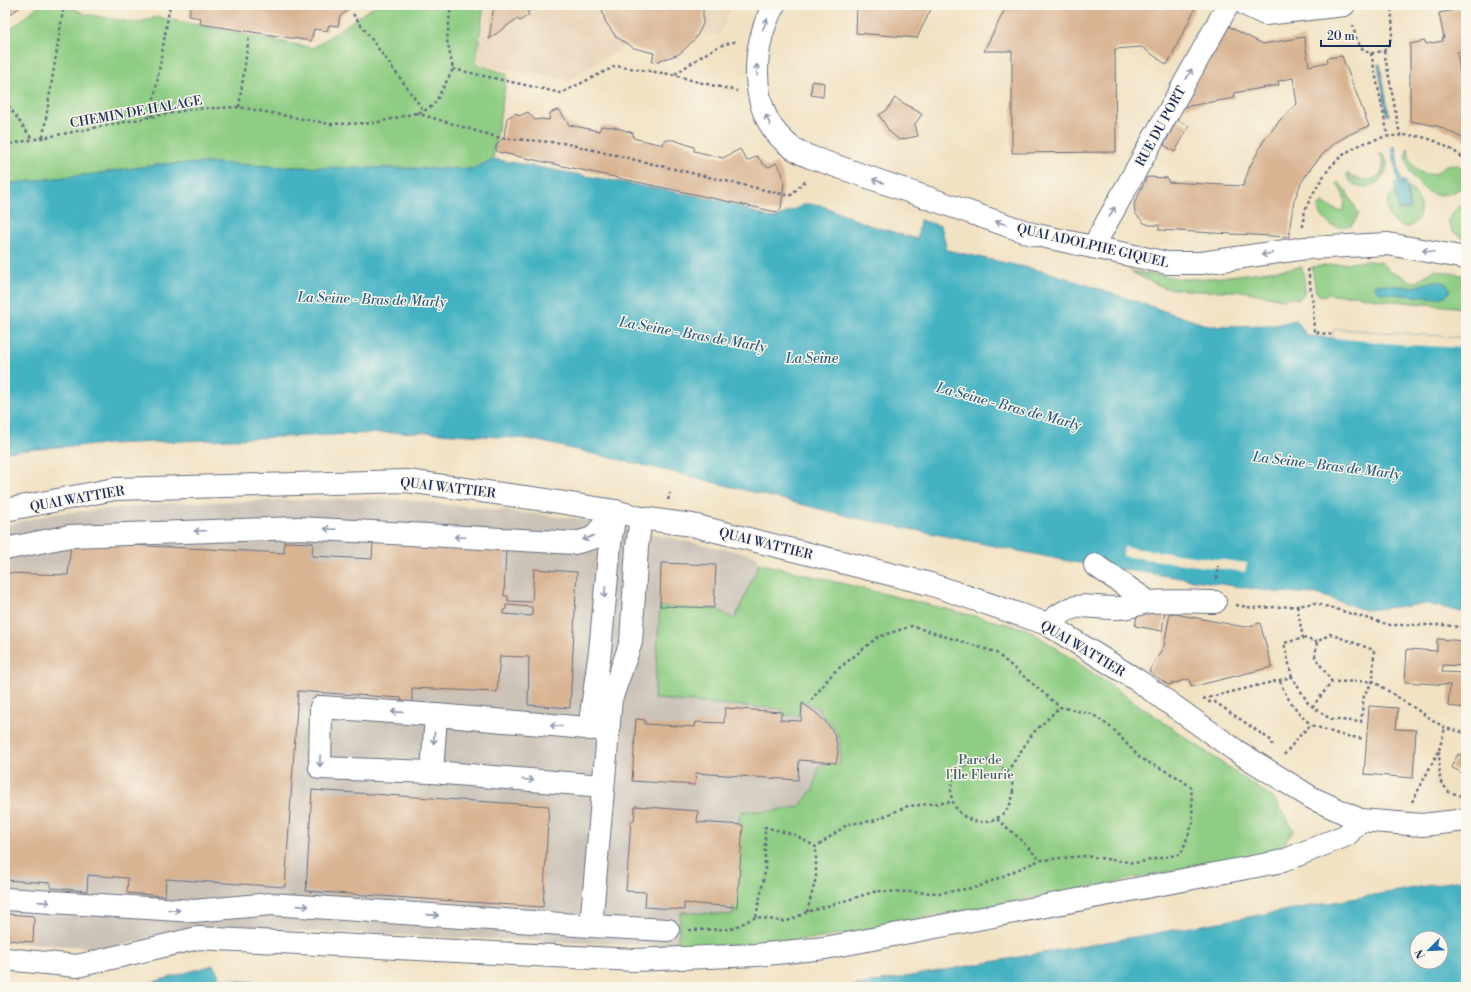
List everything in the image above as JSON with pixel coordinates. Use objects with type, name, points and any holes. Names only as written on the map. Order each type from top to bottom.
[{"type":"street","name":"QUAI ADOLPHE GIQUEL","points":[[774,5],[763,30],[759,44],[757,74],[764,109],[770,125],[782,140],[797,152],[1032,234],[1093,246],[1106,251],[1167,264],[1201,263],[1306,248],[1388,244],[1466,258]]},
{"type":"street","name":"RUE DU PORT","points":[[1093,246],[1228,5]]},
{"type":"street","points":[[1246,5],[1265,14],[1344,5]]},
{"type":"street","name":"QUAI WATTIER","points":[[5,510],[115,489],[406,481],[546,500],[615,511],[641,518],[692,525],[930,584],[1047,624],[1140,682],[1235,750],[1312,798],[1360,820],[1422,825],[1466,820]]},
{"type":"street","points":[[5,549],[70,536],[299,528],[575,543],[592,538],[615,511]]},
{"type":"street","points":[[591,926],[603,786],[599,730],[600,651],[610,544],[615,511]]},
{"type":"street","points":[[599,730],[631,642],[637,547],[641,518]]},
{"type":"street","points":[[1095,565],[1148,602]]},
{"type":"street","points":[[1047,624],[1061,612],[1083,605],[1120,608],[1148,602],[1215,602]]},
{"type":"street","points":[[599,730],[436,715],[321,707],[320,768],[432,772],[603,786]]},
{"type":"street","points":[[432,772],[436,715]]},
{"type":"street","points":[[5,959],[77,966],[198,938],[634,960],[756,955],[825,948],[1283,861],[1347,835],[1360,820]]},
{"type":"street","points":[[5,899],[194,911],[271,904],[668,930]]},
{"type":"path","points":[[43,137],[64,5]]},
{"type":"path","points":[[150,117],[170,5]]},
{"type":"path","points":[[451,5],[447,40],[453,69],[561,93],[616,66],[675,75],[694,81],[744,92]]},
{"type":"path","points":[[1356,38],[1363,49],[1371,53],[1384,51],[1390,44],[1392,37],[1393,30],[1391,5]]},
{"type":"path","points":[[353,14],[424,111]]},
{"type":"path","points":[[239,107],[249,36]]},
{"type":"path","points":[[675,75],[719,46],[738,41],[759,44]]},
{"type":"path","points":[[1384,51],[1400,135]]},
{"type":"path","points":[[1371,53],[1388,136]]},
{"type":"path","name":"CHEMIN DE HALAGE","points":[[5,144],[192,109],[239,107],[330,124],[375,123],[424,111],[434,105],[453,69]]},
{"type":"path","points":[[5,101],[32,139]]},
{"type":"path","points":[[416,113],[500,138],[563,143],[790,196],[807,178]]},
{"type":"path","points":[[1334,335],[1314,332],[1303,223],[1309,200],[1321,179],[1335,162],[1351,151],[1371,140],[1388,136],[1400,135],[1434,140],[1455,151],[1466,160]]},
{"type":"path","points":[[1215,602],[1253,608],[1297,606],[1315,603],[1390,624],[1444,625],[1466,628]]},
{"type":"path","points":[[1297,606],[1303,638]]},
{"type":"path","points":[[697,930],[731,929],[756,918],[786,922],[807,912],[877,891],[940,893],[978,887],[1040,860],[1085,856],[1135,863],[1181,854],[1193,824],[1191,787],[1179,778],[1140,758],[1113,729],[1092,714],[1060,707],[995,652],[912,626],[878,637],[833,674],[810,703]]},
{"type":"path","points":[[1330,634],[1374,650],[1373,681],[1364,696],[1361,722],[1330,719],[1308,703],[1292,677],[1284,643],[1303,638],[1317,642],[1330,634]]},
{"type":"path","points":[[1317,642],[1315,657],[1332,682]]},
{"type":"path","points":[[1272,747],[1272,741],[1215,702],[1200,701],[1292,677]]},
{"type":"path","points":[[1280,681],[1283,691],[1295,709],[1311,725],[1341,735],[1364,739]]},
{"type":"path","points":[[1312,706],[1332,682],[1373,681],[1445,728],[1466,733]]},
{"type":"path","points":[[1007,772],[1033,733],[1060,707]]},
{"type":"path","points":[[1284,756],[1302,732],[1311,725]]},
{"type":"path","points":[[1411,805],[1439,750],[1445,728]]},
{"type":"path","points":[[1439,750],[1440,781],[1449,792],[1466,796]]},
{"type":"path","points":[[980,760],[990,761],[999,765],[1007,772],[1012,782],[1013,792],[1011,803],[1005,812],[997,819],[986,822],[976,822],[966,819],[957,812],[952,802],[950,792],[951,782],[959,770],[971,762],[980,760]]},
{"type":"path","points":[[816,847],[848,824],[874,820],[908,806],[952,802]]},
{"type":"path","points":[[997,819],[1018,837],[1040,860]]},
{"type":"path","points":[[756,918],[765,872],[765,827],[795,835],[816,847]]},
{"type":"path","points":[[807,912],[816,878],[816,847]]},
{"type":"shaded area","points":[[487,5],[734,5],[718,36],[700,32],[691,45],[677,55],[652,62],[654,53],[643,52],[627,45],[569,80],[484,65],[478,62]]},
{"type":"shaded area","points":[[386,498],[581,519],[757,556],[759,563],[735,619],[714,608],[783,709],[798,716],[801,700],[817,708],[835,729],[840,741],[840,752],[839,764],[819,765],[814,788],[799,807],[771,811],[742,811],[739,817],[733,915],[681,912],[677,947],[210,927],[105,948],[5,942],[5,525],[53,514],[172,503]]},
{"type":"green space","points":[[39,5],[66,5],[85,14],[136,23],[157,17],[313,48],[376,5],[484,5],[476,64],[507,74],[493,159],[473,169],[283,167],[216,163],[163,164],[5,184],[5,34]]},
{"type":"green space","points":[[1408,148],[1412,164],[1419,171],[1435,174],[1445,166],[1454,164],[1460,166],[1466,173],[1465,184],[1456,191],[1444,195],[1436,195],[1427,191],[1416,181],[1408,168],[1406,154]]},
{"type":"green space","points":[[1380,153],[1386,160],[1387,167],[1384,175],[1378,182],[1370,186],[1361,187],[1353,183],[1346,174],[1347,173],[1361,180],[1375,178],[1380,174],[1383,169],[1383,162]]},
{"type":"green space","points":[[1338,182],[1346,191],[1359,214],[1352,225],[1335,227],[1323,218],[1318,208],[1323,203],[1338,211],[1343,210],[1345,203],[1341,190],[1336,184]]},
{"type":"green space","points":[[1407,187],[1415,193],[1419,200],[1420,208],[1416,222],[1411,226],[1404,227],[1391,219],[1387,206],[1389,197],[1395,190],[1398,211],[1411,209]]},
{"type":"green space","points":[[1466,201],[1466,240],[1453,232],[1448,223],[1455,210]]},
{"type":"green space","points":[[1367,261],[1381,262],[1391,272],[1401,275],[1412,282],[1419,281],[1419,279],[1435,270],[1466,276],[1466,308],[1383,300],[1353,295],[1332,295],[1330,293],[1323,296],[1316,292],[1312,267]]},
{"type":"green space","points":[[1302,267],[1305,290],[1301,297],[1297,299],[1290,297],[1283,299],[1242,291],[1196,291],[1165,288],[1130,271],[1183,279],[1205,279]]},
{"type":"green space","name":"Parc de l'Île Fleurie","points":[[759,563],[1027,629],[1274,799],[1294,830],[1279,851],[821,938],[734,945],[677,947],[681,912],[733,915],[739,817],[742,811],[771,811],[799,807],[814,788],[819,765],[839,764],[840,741],[835,729],[817,708],[801,700],[798,716],[783,715],[783,709],[654,699],[660,606],[714,608],[735,619]]},
{"type":"water","points":[[1378,64],[1380,64],[1389,115],[1387,115]]},
{"type":"water","points":[[1395,146],[1402,187],[1402,181],[1405,181],[1410,208],[1399,210],[1394,183],[1398,182],[1392,147]]},
{"type":"water","name":"La Seine","points":[[493,159],[719,200],[773,219],[806,204],[820,205],[869,225],[917,239],[920,220],[941,226],[947,250],[1051,273],[1209,326],[1275,325],[1296,320],[1307,336],[1333,338],[1334,329],[1466,338],[1466,613],[1427,604],[1365,610],[1317,594],[1275,592],[1073,562],[856,518],[673,472],[529,439],[424,432],[381,433],[109,444],[5,452],[5,184],[163,164],[216,163],[283,167],[473,169]]},
{"type":"water","points":[[1434,281],[1447,284],[1449,287],[1449,293],[1443,297],[1436,298],[1381,293],[1374,287],[1375,284],[1413,287]]},
{"type":"water","points":[[1466,879],[1466,987],[848,987]]},
{"type":"water","points":[[213,965],[221,979],[321,987],[136,987]]},
{"type":"pier","points":[[1334,329],[1466,338],[1466,348],[1408,345],[1333,338]]},
{"type":"pier","points":[[1124,547],[1247,563],[1245,572],[1123,556]]},
{"type":"building","points":[[5,5],[23,5],[5,18]]},
{"type":"building","points":[[191,5],[355,5],[340,16],[338,26],[329,25],[327,31],[314,29],[311,41],[200,24],[201,18],[189,16]]},
{"type":"building","points":[[494,5],[537,5],[527,13],[529,15],[520,21],[518,18],[489,39]]},
{"type":"building","points":[[601,5],[703,5],[703,24],[696,38],[683,51],[677,55],[652,62],[654,53],[634,48],[616,37],[605,21]]},
{"type":"building","points":[[857,5],[933,5],[917,38],[856,33]]},
{"type":"building","points":[[1007,5],[1187,5],[1195,9],[1167,65],[1142,47],[1115,49],[1116,152],[1012,153],[1012,51],[984,51]]},
{"type":"building","points":[[1466,8],[1466,51],[1457,52],[1461,79],[1466,81],[1466,140],[1438,126],[1410,121],[1410,44],[1425,41],[1426,44],[1443,41],[1442,38],[1444,38],[1439,13]]},
{"type":"building","points":[[1226,25],[1263,44],[1304,37],[1309,66],[1328,62],[1327,58],[1342,56],[1369,126],[1350,134],[1335,143],[1311,168],[1301,183],[1294,201],[1289,237],[1159,230],[1159,225],[1144,223],[1135,213],[1134,204],[1147,177],[1168,178],[1168,182],[1243,186],[1250,166],[1263,142],[1280,120],[1297,104],[1293,78],[1278,81],[1279,85],[1234,93],[1235,98],[1183,107]]},
{"type":"building","points":[[812,81],[824,83],[823,97],[811,95]]},
{"type":"building","points":[[895,98],[922,114],[915,124],[918,136],[899,140],[889,131],[879,115],[887,110]]},
{"type":"building","points":[[557,110],[560,111],[569,125],[599,131],[601,126],[614,127],[633,133],[633,138],[663,145],[664,140],[674,140],[694,147],[694,151],[723,158],[740,149],[747,161],[757,156],[764,165],[769,167],[776,163],[782,172],[784,183],[781,208],[778,212],[772,211],[498,152],[496,150],[496,145],[504,137],[507,118],[516,113],[519,116],[528,112],[535,120],[549,120],[550,113]]},
{"type":"building","points":[[1177,120],[1189,126],[1175,152],[1164,145]]},
{"type":"building","points":[[71,542],[284,553],[284,542],[313,543],[312,556],[372,559],[373,542],[506,550],[504,596],[508,596],[508,601],[532,602],[534,569],[577,572],[570,708],[528,705],[529,657],[500,656],[497,692],[412,688],[412,702],[409,704],[403,702],[401,698],[298,691],[285,887],[166,879],[165,896],[127,893],[128,878],[88,875],[87,891],[51,888],[51,883],[5,880],[5,573],[68,575]],"holes":[[[506,605],[532,607],[532,616],[503,614],[503,610],[506,610]]]},
{"type":"building","points":[[661,563],[716,565],[714,608],[660,606]]},
{"type":"building","points":[[1139,606],[1165,611],[1162,631],[1135,626]]},
{"type":"building","points":[[1170,613],[1245,627],[1260,623],[1272,667],[1191,687],[1189,679],[1168,685],[1149,671],[1164,646]]},
{"type":"building","points":[[1437,639],[1466,641],[1466,666],[1443,665],[1442,672],[1466,673],[1466,708],[1448,706],[1450,685],[1405,682],[1407,649],[1437,651]]},
{"type":"building","points":[[802,703],[825,721],[833,732],[838,753],[836,763],[799,760],[798,780],[696,773],[695,785],[632,781],[636,719],[645,720],[645,724],[695,727],[696,722],[724,723],[725,708],[782,712],[780,720],[801,721]]},
{"type":"building","points":[[1369,706],[1398,708],[1396,729],[1416,730],[1413,778],[1364,774]]},
{"type":"building","points":[[1458,754],[1466,758],[1466,771],[1464,774],[1451,767]]},
{"type":"building","points":[[312,790],[549,806],[543,907],[306,891]]},
{"type":"building","points":[[635,806],[698,811],[697,822],[743,825],[737,907],[684,903],[684,910],[645,907],[646,892],[626,891],[631,821],[634,821]]},
{"type":"building","points":[[5,914],[34,916],[33,942],[5,940]]},
{"type":"water label","name":"La Seine - Bras de Marly","points":[[372,299]]},
{"type":"water label","name":"La Seine - Bras de Marly","points":[[693,334]]},
{"type":"water label","name":"La Seine - Bras de Marly","points":[[1009,406]]},
{"type":"water label","name":"La Seine - Bras de Marly","points":[[1327,465]]}]
